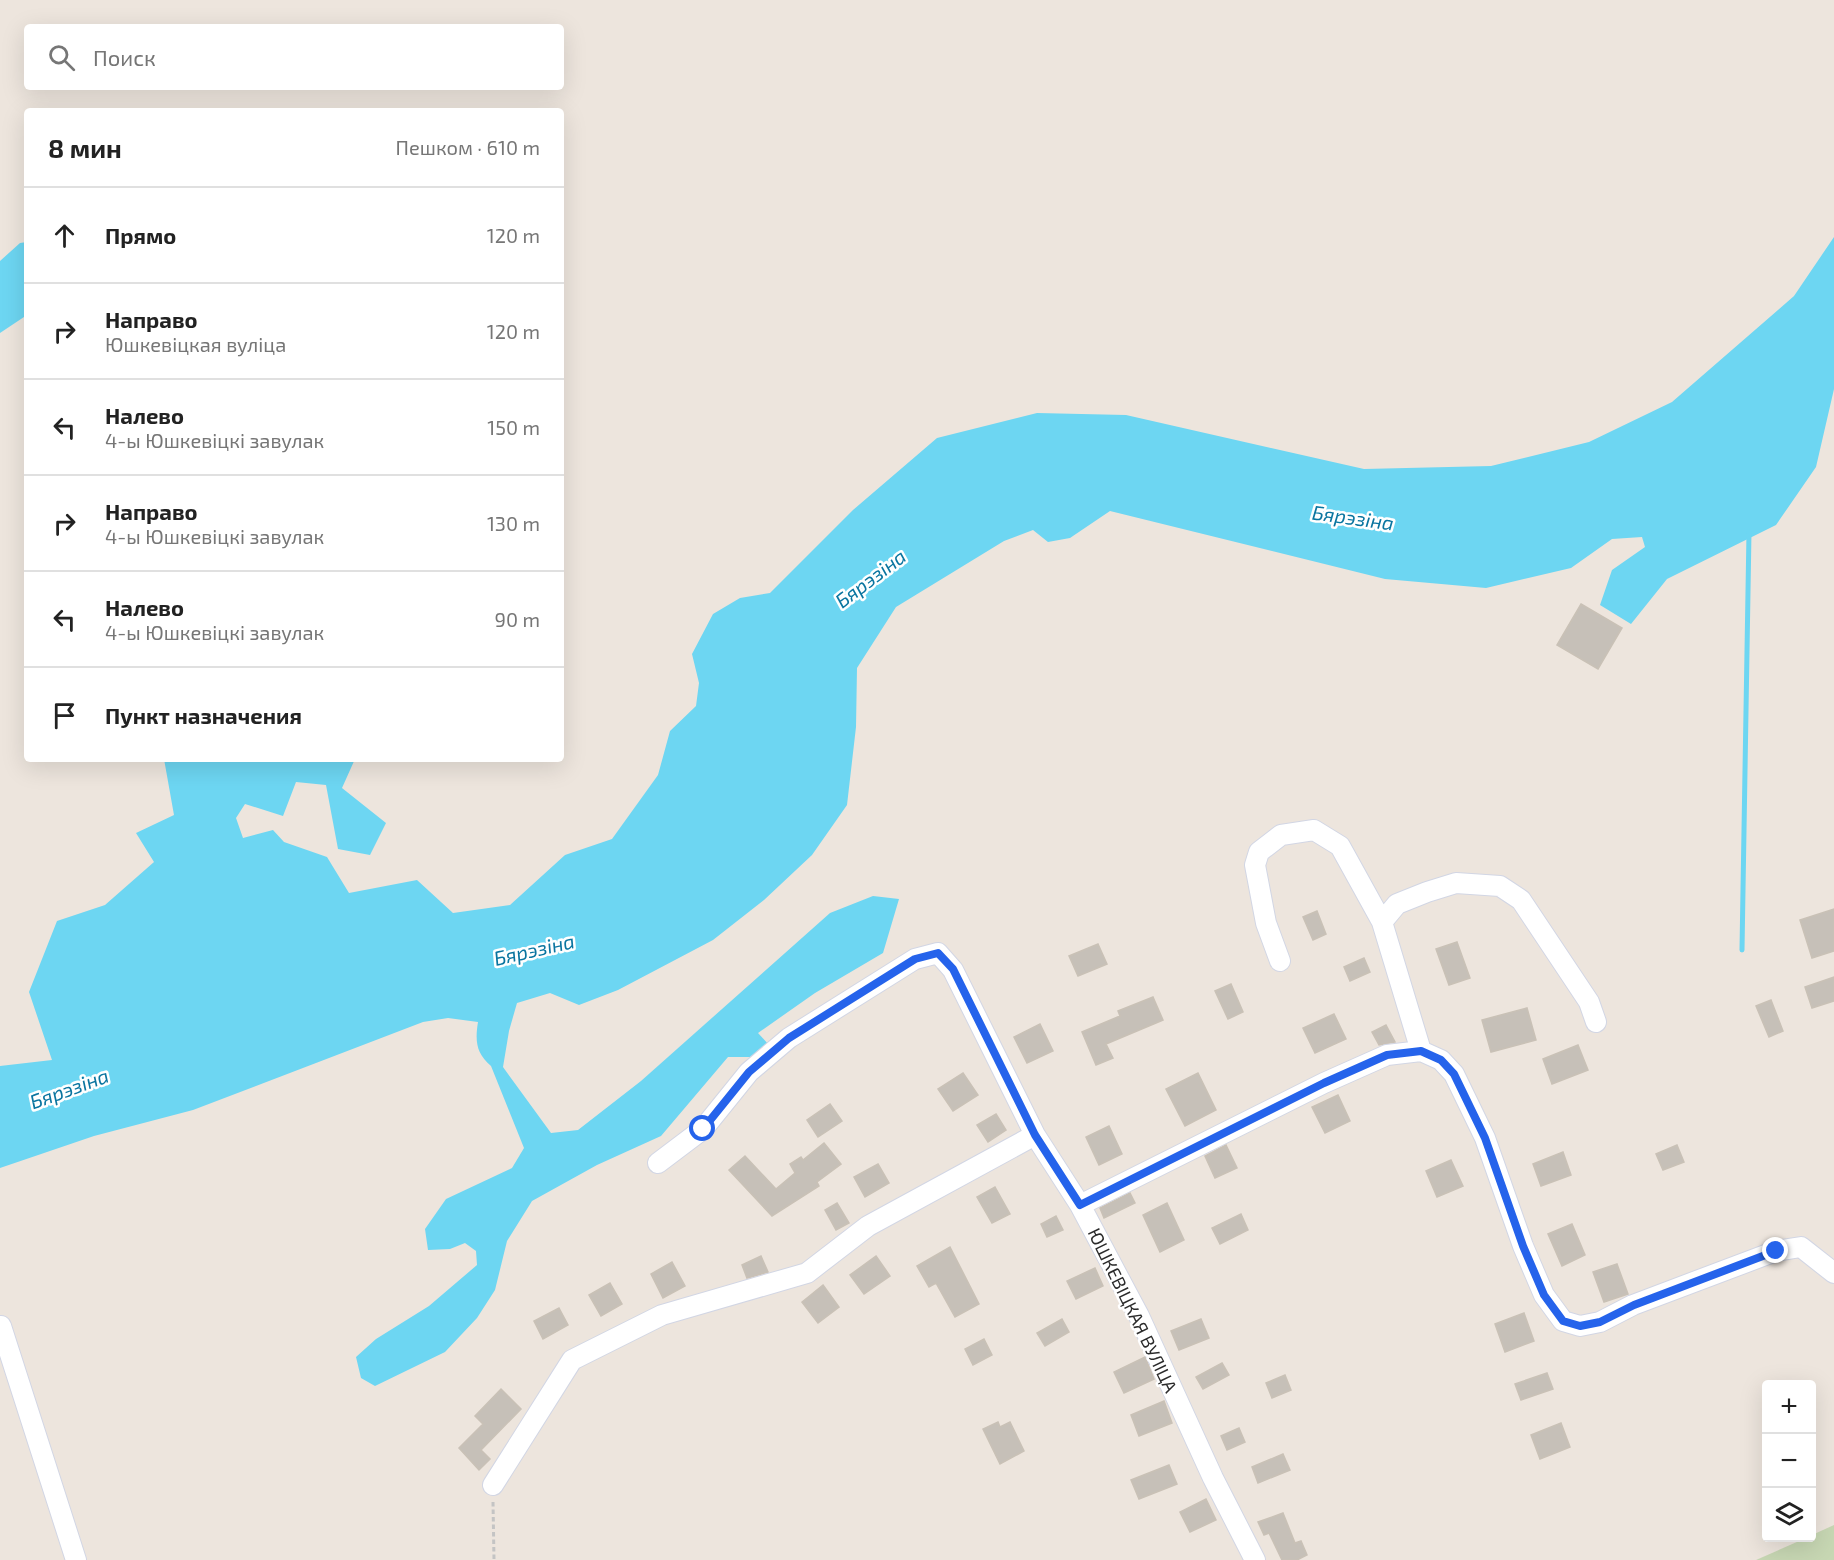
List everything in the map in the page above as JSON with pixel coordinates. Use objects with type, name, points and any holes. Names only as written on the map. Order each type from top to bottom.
[{"type":"street","points":[[1280,961],[1266,923],[1255,865],[1259,852],[1281,835],[1314,830],[1340,846],[1382,922],[1421,1051]]},
{"type":"street","points":[[1382,922],[1397,904],[1456,883],[1500,886],[1521,900],[1589,1002],[1596,1022]]},
{"type":"street","name":"ЮШКЕВІЦКАЯ ВУЛІЦА","points":[[658,1163],[703,1129],[749,1072],[789,1038],[915,959],[938,953],[953,969],[1035,1135],[1080,1205],[1139,1316],[1213,1478],[1255,1560]]},
{"type":"street","points":[[1080,1205],[1335,1078],[1387,1055],[1421,1051],[1441,1060],[1454,1074],[1485,1138],[1523,1246],[1544,1295],[1563,1321],[1580,1326],[1600,1322],[1634,1305],[1776,1251],[1801,1247],[1834,1273]]},
{"type":"street","points":[[493,1485],[572,1360],[662,1315],[807,1273],[868,1226],[1035,1135]]},
{"type":"street","points":[[1,1326],[76,1560]]},
{"type":"path","points":[[493,1485],[494,1560]]},
{"type":"green space","points":[[1834,1525],[1834,1560],[1756,1560],[1797,1542],[1816,1542],[1816,1533]]},
{"type":"water","name":"Бярэзіна","points":[[1834,237],[1834,389],[1816,467],[1776,525],[1667,579],[1631,624],[1600,605],[1612,570],[1645,547],[1642,537],[1612,539],[1571,568],[1486,588],[1385,579],[1110,511],[1070,538],[1048,542],[1033,530],[1004,541],[896,607],[857,668],[856,727],[847,805],[812,855],[764,900],[713,940],[618,990],[579,1005],[550,993],[517,1003],[509,1031],[503,1067],[551,1133],[578,1130],[641,1081],[830,913],[873,896],[899,899],[883,953],[815,993],[758,1033],[769,1045],[761,1057],[728,1057],[661,1136],[597,1165],[532,1201],[507,1241],[495,1290],[477,1318],[445,1352],[375,1386],[361,1378],[356,1357],[376,1339],[429,1306],[477,1265],[476,1251],[465,1243],[450,1249],[428,1250],[425,1229],[446,1199],[512,1168],[524,1148],[491,1066],[480,1051],[477,1041],[478,1022],[448,1018],[423,1022],[193,1110],[94,1136],[0,1168],[0,1066],[52,1060],[29,992],[57,921],[105,905],[154,862],[136,833],[174,815],[165,762],[354,762],[342,788],[386,823],[370,855],[338,849],[326,785],[296,782],[283,816],[245,804],[236,818],[243,838],[273,830],[284,842],[327,857],[349,893],[417,880],[453,913],[510,905],[565,855],[612,839],[658,775],[670,731],[696,706],[699,683],[692,654],[713,614],[740,598],[770,593],[853,510],[937,438],[1037,413],[1126,415],[1364,469],[1491,466],[1589,442],[1672,402],[1794,296]]},
{"type":"water","points":[[24,242],[24,317],[0,333],[0,261],[20,243]]},
{"type":"building","points":[[1581,604],[1622,628],[1598,669],[1557,645]]},
{"type":"building","points":[[1834,909],[1834,951],[1812,958],[1800,920]]},
{"type":"building","points":[[1317,911],[1326,934],[1313,940],[1303,917]]},
{"type":"building","points":[[1457,942],[1470,978],[1449,985],[1436,949]]},
{"type":"building","points":[[1098,944],[1107,964],[1078,976],[1069,956]]},
{"type":"building","points":[[1364,958],[1370,972],[1350,981],[1344,967]]},
{"type":"building","points":[[1834,977],[1834,1001],[1812,1008],[1805,987]]},
{"type":"building","points":[[1231,984],[1243,1012],[1228,1019],[1215,991]]},
{"type":"building","points":[[1153,997],[1163,1020],[1106,1044],[1113,1058],[1096,1065],[1082,1032],[1120,1016],[1118,1011]]},
{"type":"building","points":[[1771,1000],[1783,1031],[1769,1037],[1756,1006]]},
{"type":"building","points":[[1527,1008],[1536,1040],[1491,1052],[1482,1020]]},
{"type":"building","points":[[1334,1014],[1346,1039],[1315,1053],[1303,1028]]},
{"type":"building","points":[[1040,1024],[1053,1051],[1027,1063],[1014,1037]]},
{"type":"building","points":[[1386,1025],[1395,1042],[1379,1045],[1372,1032]]},
{"type":"building","points":[[1578,1045],[1588,1070],[1552,1084],[1543,1059]]},
{"type":"building","points":[[963,1073],[978,1095],[953,1111],[938,1089]]},
{"type":"building","points":[[1198,1073],[1216,1110],[1185,1126],[1166,1089]]},
{"type":"building","points":[[1338,1095],[1350,1121],[1325,1133],[1312,1107]]},
{"type":"building","points":[[830,1104],[842,1121],[818,1137],[807,1120]]},
{"type":"building","points":[[996,1114],[1006,1130],[988,1142],[977,1125]]},
{"type":"building","points":[[1109,1126],[1122,1154],[1099,1165],[1086,1137]]},
{"type":"building","points":[[824,1143],[841,1164],[817,1182],[819,1186],[772,1216],[729,1170],[745,1156],[776,1189],[795,1173],[790,1164],[801,1157],[803,1160]]},
{"type":"building","points":[[1226,1145],[1237,1168],[1215,1178],[1205,1156]]},
{"type":"building","points":[[1677,1145],[1684,1162],[1663,1170],[1656,1154]]},
{"type":"building","points":[[1563,1152],[1571,1175],[1541,1186],[1533,1164]]},
{"type":"building","points":[[1451,1160],[1463,1186],[1437,1197],[1426,1171]]},
{"type":"building","points":[[878,1164],[889,1183],[865,1197],[854,1177]]},
{"type":"building","points":[[995,1187],[1010,1214],[992,1223],[977,1197]]},
{"type":"building","points":[[1130,1193],[1135,1203],[1104,1218],[1100,1208]]},
{"type":"building","points":[[837,1203],[849,1223],[836,1230],[825,1210]]},
{"type":"building","points":[[1167,1203],[1184,1240],[1160,1252],[1143,1215]]},
{"type":"building","points":[[1241,1214],[1248,1230],[1220,1244],[1212,1228]]},
{"type":"building","points":[[1056,1216],[1063,1230],[1047,1237],[1041,1224]]},
{"type":"building","points":[[1572,1224],[1585,1255],[1562,1266],[1548,1234]]},
{"type":"building","points":[[950,1247],[979,1304],[955,1317],[936,1283],[929,1287],[917,1266]]},
{"type":"building","points":[[761,1256],[768,1272],[747,1278],[742,1265]]},
{"type":"building","points":[[876,1256],[890,1276],[864,1294],[850,1275]]},
{"type":"building","points":[[672,1262],[685,1286],[663,1298],[651,1274]]},
{"type":"building","points":[[1617,1264],[1628,1294],[1604,1302],[1593,1272]]},
{"type":"building","points":[[1095,1268],[1103,1286],[1076,1299],[1067,1281]]},
{"type":"building","points":[[610,1283],[622,1304],[601,1316],[589,1295]]},
{"type":"building","points":[[823,1285],[839,1307],[818,1323],[802,1302]]},
{"type":"building","points":[[559,1308],[568,1325],[543,1339],[534,1321]]},
{"type":"building","points":[[1524,1313],[1534,1341],[1505,1352],[1495,1324]]},
{"type":"building","points":[[1062,1319],[1069,1332],[1045,1346],[1037,1333]]},
{"type":"building","points":[[1201,1319],[1209,1338],[1179,1350],[1171,1331]]},
{"type":"building","points":[[984,1339],[992,1355],[973,1365],[965,1349]]},
{"type":"building","points":[[1145,1357],[1154,1379],[1124,1393],[1114,1372]]},
{"type":"building","points":[[1222,1363],[1229,1375],[1203,1389],[1196,1377]]},
{"type":"building","points":[[1547,1373],[1553,1389],[1521,1400],[1515,1384]]},
{"type":"building","points":[[1285,1375],[1291,1390],[1272,1398],[1266,1383]]},
{"type":"building","points":[[501,1389],[521,1409],[481,1450],[490,1459],[479,1470],[459,1448],[483,1424],[475,1416]]},
{"type":"building","points":[[1164,1401],[1172,1423],[1139,1436],[1131,1415]]},
{"type":"building","points":[[998,1422],[1000,1427],[1010,1422],[1024,1451],[1000,1464],[983,1429]]},
{"type":"building","points":[[1561,1423],[1570,1447],[1540,1459],[1531,1435]]},
{"type":"building","points":[[1239,1428],[1245,1442],[1227,1450],[1221,1436]]},
{"type":"building","points":[[1283,1454],[1290,1470],[1258,1483],[1252,1467]]},
{"type":"building","points":[[1169,1465],[1177,1484],[1139,1499],[1131,1480]]},
{"type":"building","points":[[1206,1499],[1216,1520],[1190,1532],[1180,1512]]},
{"type":"building","points":[[1283,1513],[1295,1543],[1301,1541],[1307,1555],[1297,1560],[1282,1560],[1269,1533],[1264,1535],[1258,1522]]},
{"type":"waterway","points":[[1742,950],[1749,532]]},
{"type":"route","points":[[703,1129],[749,1072],[789,1038],[915,959],[938,953],[953,969],[1035,1135],[1080,1205],[1324,1083],[1387,1055],[1421,1051],[1441,1060],[1454,1074],[1485,1138],[1523,1246],[1544,1295],[1563,1321],[1580,1326],[1600,1322],[1634,1305],[1776,1251]]}]
